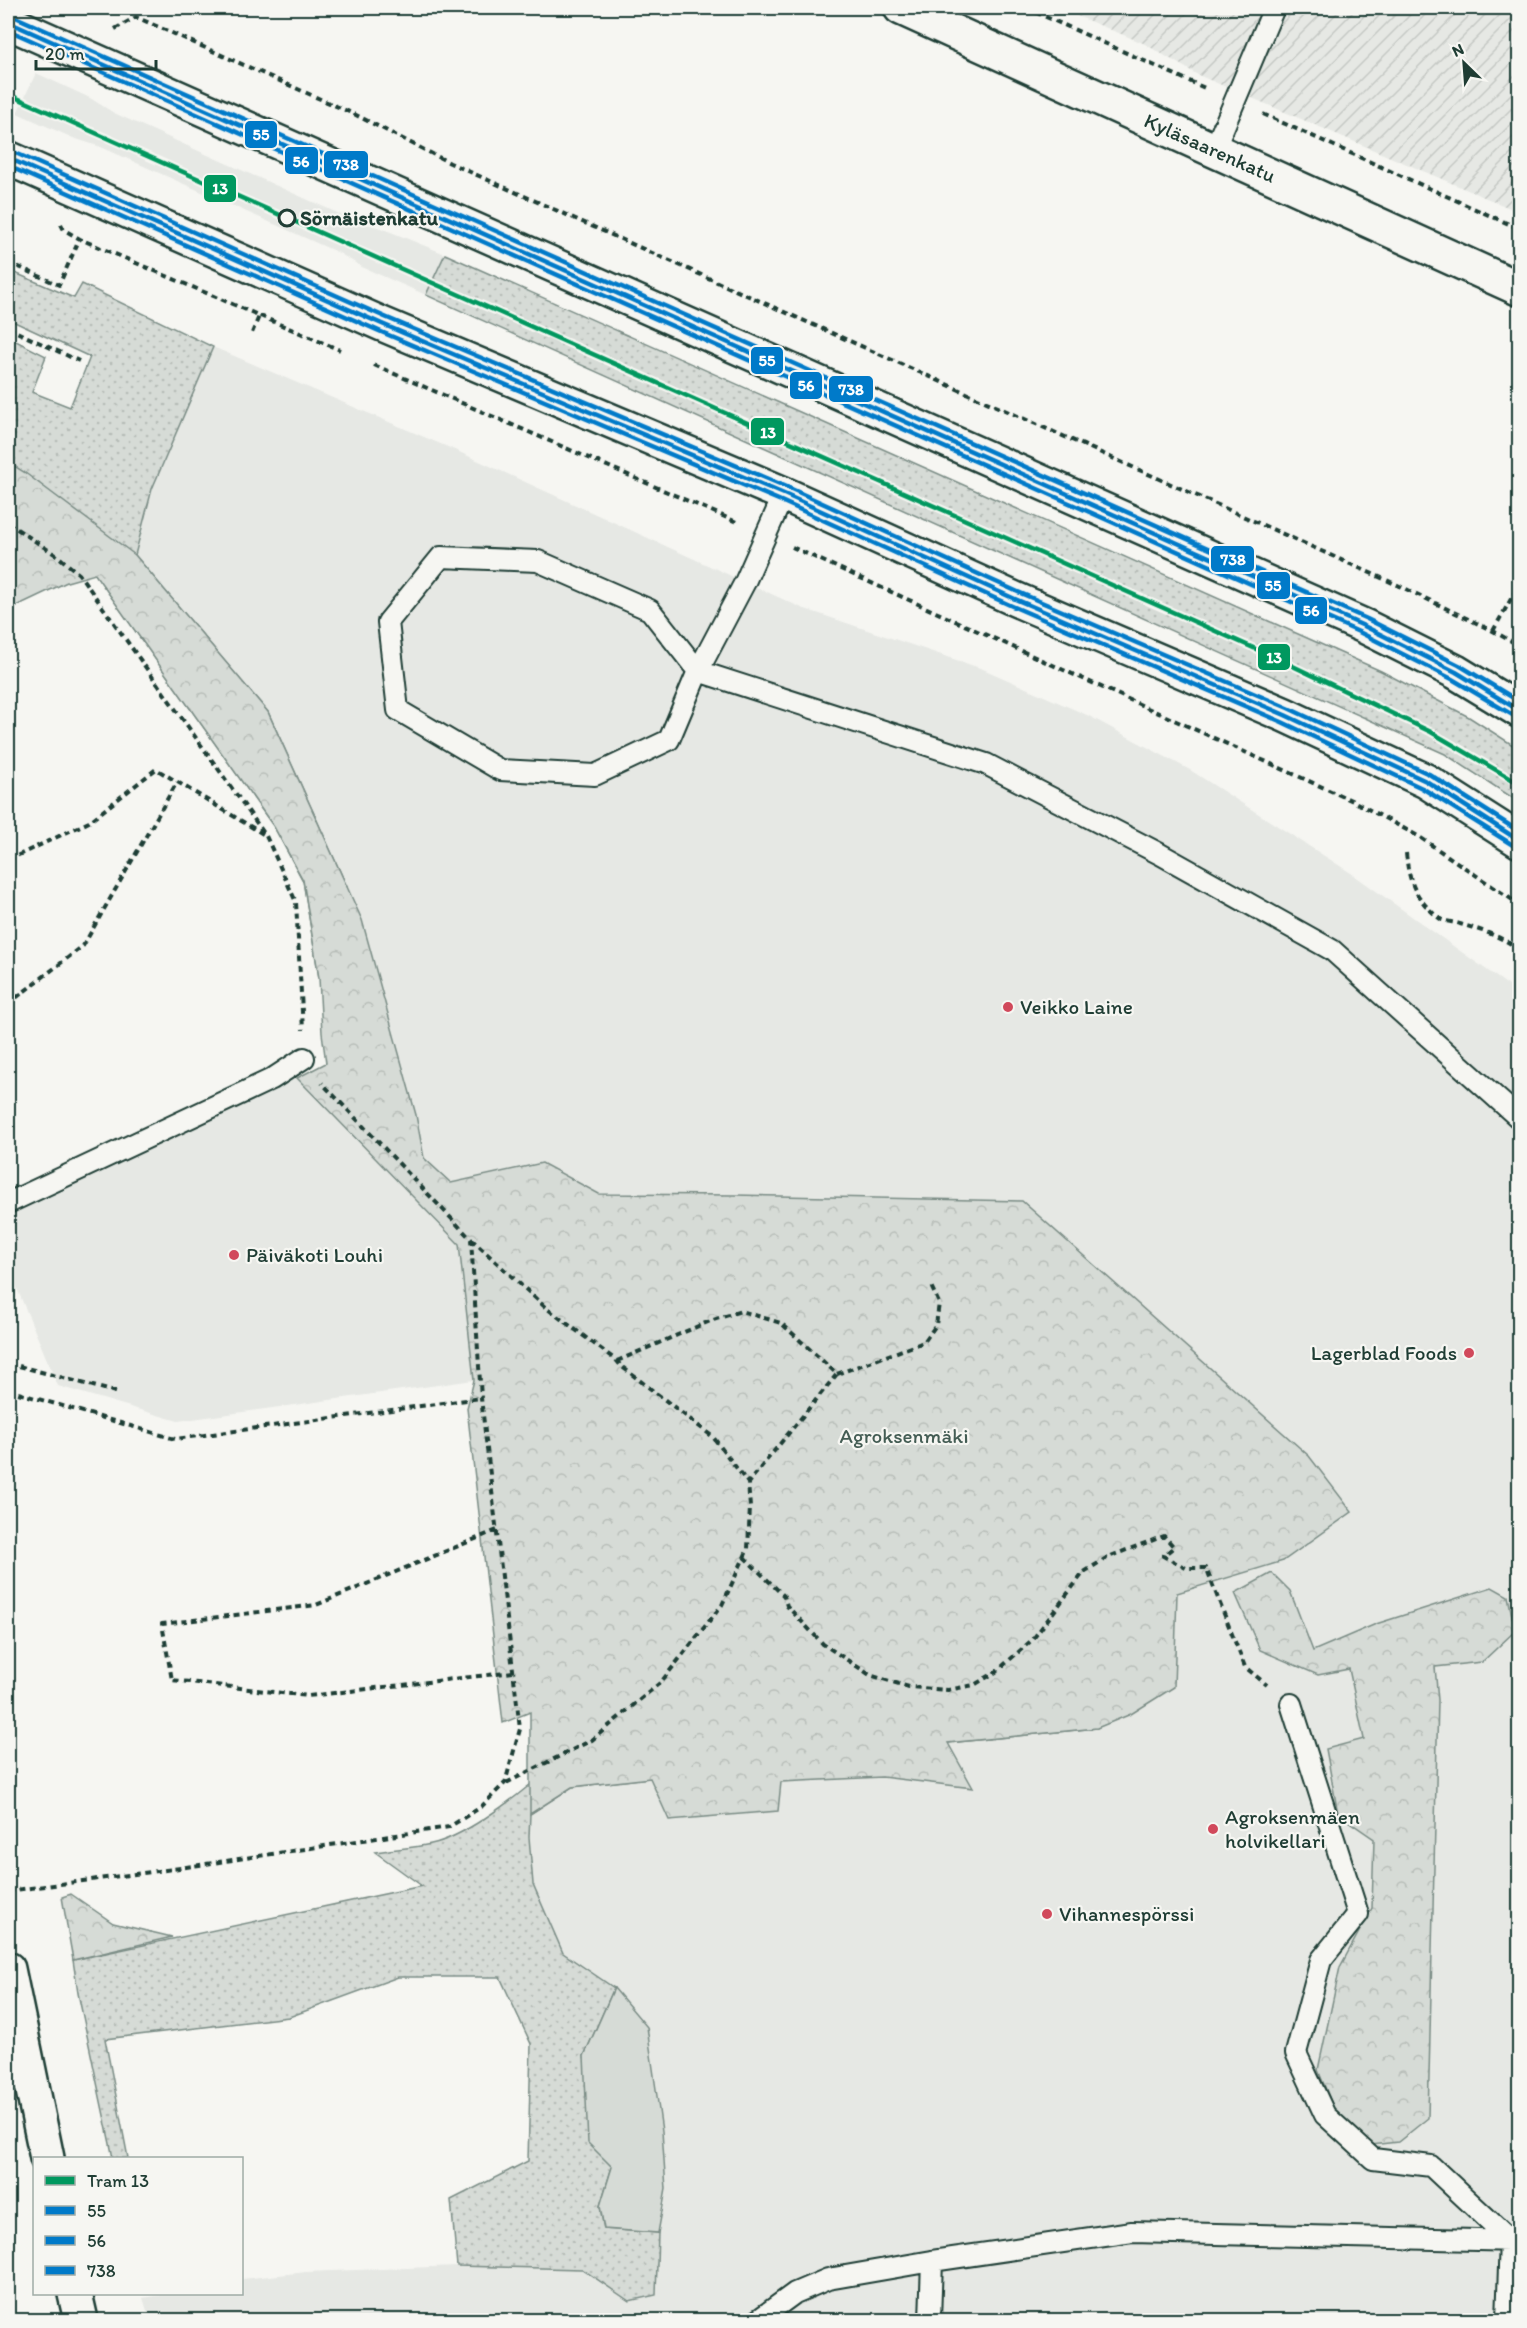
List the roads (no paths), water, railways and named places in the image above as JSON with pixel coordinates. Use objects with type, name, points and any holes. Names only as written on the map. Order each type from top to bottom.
[{"type":"main road","name":"Kyläsaarenkatu","points":[[901,8],[1520,289]]},
{"type":"main road","points":[[8,22],[1364,626],[1456,672],[1520,711]]},
{"type":"main road","points":[[8,158],[382,324],[783,494],[1015,599],[1285,715],[1415,776],[1520,841]]},
{"type":"main road","points":[[8,1969],[47,2157]]},
{"type":"main road","points":[[75,2295],[81,2320]]},
{"type":"lane","points":[[1214,150],[1274,8]]},
{"type":"lane","points":[[783,494],[745,582],[698,671],[669,740],[595,776],[500,770],[398,710],[388,622],[441,557],[538,561],[650,610],[698,671],[986,764],[1160,854],[1332,950],[1520,1119]]},
{"type":"lane","points":[[8,1203],[272,1079],[304,1058]]},
{"type":"lane","points":[[1291,1704],[1358,1914],[1321,1960],[1296,2053],[1325,2115],[1374,2159],[1431,2166],[1514,2240]]},
{"type":"lane","points":[[758,2320],[795,2293],[828,2279],[932,2260],[1132,2232],[1514,2240]]},
{"type":"lane","points":[[1507,2320],[1514,2240]]},
{"type":"lane","points":[[930,2320],[932,2260]]},
{"type":"tram line","name":"13","points":[[8,94],[1276,658],[1431,732],[1520,784]]},
{"type":"place","name":"Sörnäistenkatu","points":[[287,218]]},
{"type":"place","name":"Veikko Laine","points":[[1008,1007]]},
{"type":"place","name":"Päiväkoti Louhi","points":[[234,1255]]},
{"type":"place","name":"Lagerblad Foods","points":[[1469,1353]]},
{"type":"place","name":"Agroksenmäen holvikellari","points":[[1213,1829]]},
{"type":"place","name":"Vihannespörssi","points":[[1047,1914]]},
{"type":"park label","name":"Agroksenmäki","points":[[904,1436]]}]
